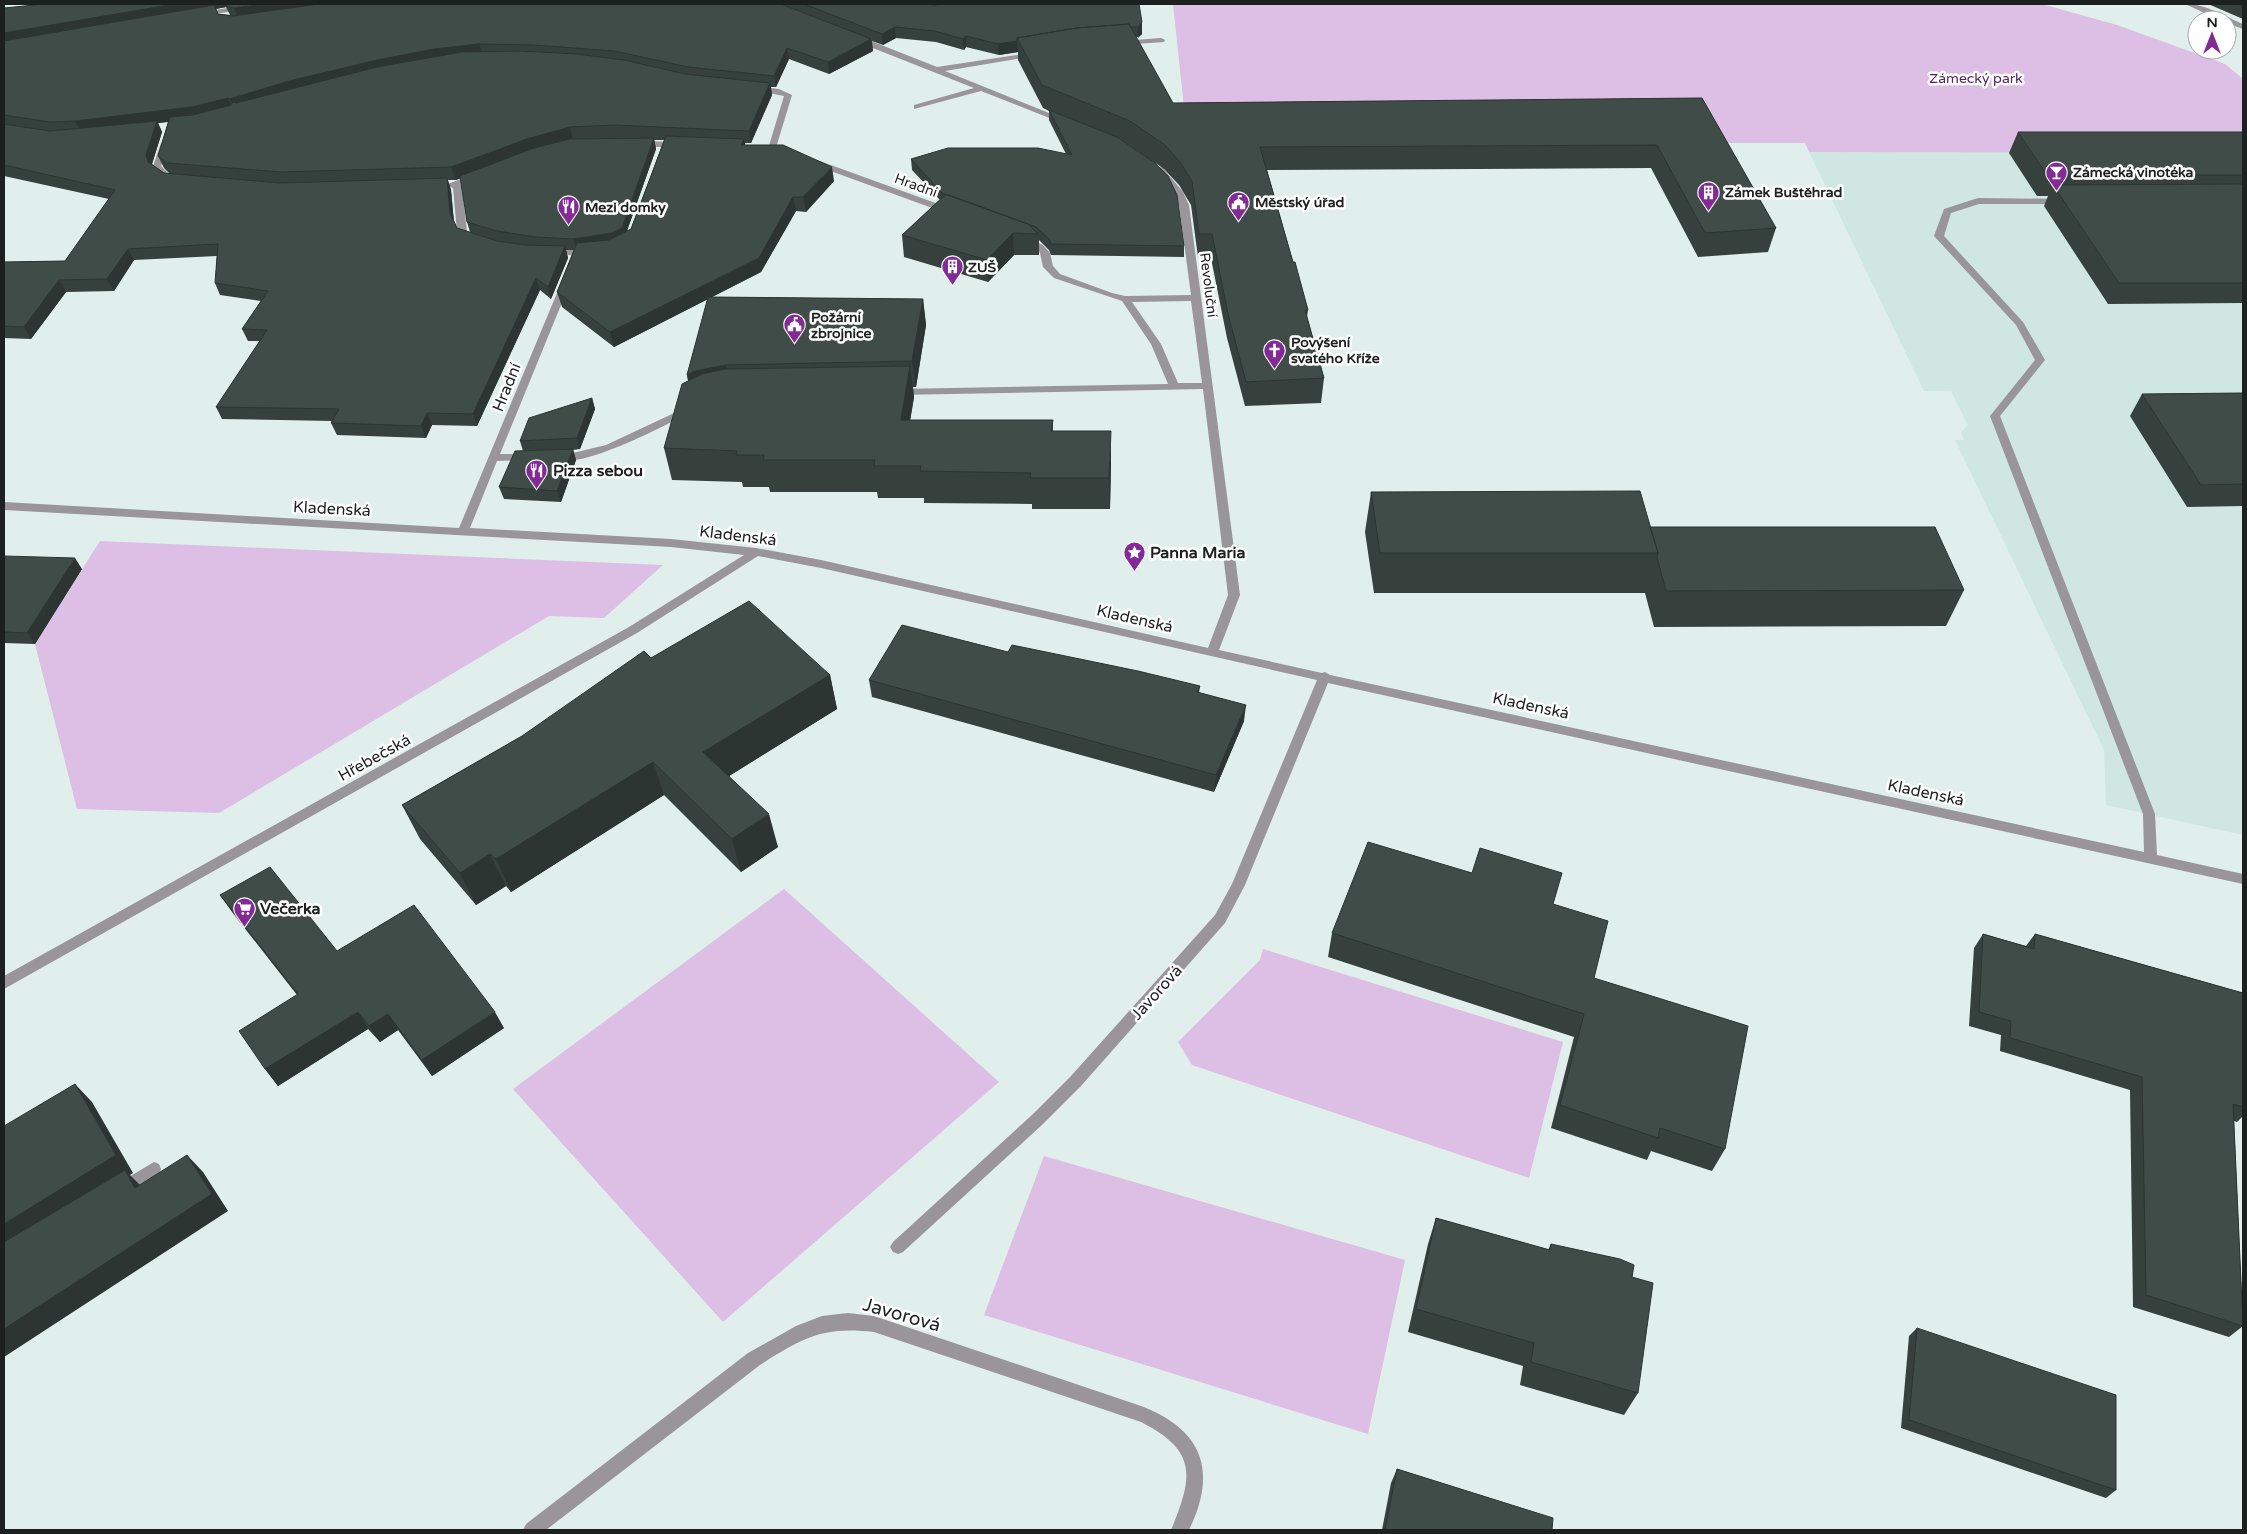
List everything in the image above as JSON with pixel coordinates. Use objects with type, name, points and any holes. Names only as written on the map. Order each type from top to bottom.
[{"type":"street","points":[[195,15],[224,15],[266,4]]},
{"type":"street","points":[[2190,4],[2204,10]]},
{"type":"street","points":[[850,36],[1074,125]]},
{"type":"street","points":[[1112,44],[1161,40]]},
{"type":"street","points":[[935,70],[1047,52]]},
{"type":"street","points":[[748,88],[779,91],[788,95],[772,148]]},
{"type":"street","points":[[917,107],[982,88]]},
{"type":"street","points":[[167,135],[157,166],[166,177],[178,181]]},
{"type":"street","points":[[626,144],[663,149],[693,145]]},
{"type":"street","points":[[761,147],[782,150]]},
{"type":"street","name":"Hradní","points":[[810,160],[959,215]]},
{"type":"street","name":"Revoluční","points":[[1151,162],[1164,173],[1179,192],[1184,205],[1234,596],[1212,652]]},
{"type":"street","points":[[438,186],[457,186],[488,172]]},
{"type":"street","points":[[457,186],[462,232],[465,236],[478,243]]},
{"type":"street","points":[[2076,201],[1978,201],[1947,211],[1939,236],[2020,324],[2040,360],[1995,416],[2149,814],[2151,859]]},
{"type":"street","points":[[1014,235],[1040,247],[1044,252],[1051,272],[1057,276],[1124,299],[1196,298]]},
{"type":"street","points":[[539,252],[574,262],[602,252]]},
{"type":"street","name":"Hradní","points":[[463,532],[574,262]]},
{"type":"street","points":[[1124,299],[1156,344],[1175,388]]},
{"type":"street","points":[[886,392],[1207,386]]},
{"type":"street","points":[[493,458],[581,455],[602,451],[696,406]]},
{"type":"street","name":"Kladenská","points":[[4,506],[671,544],[756,552],[821,564],[2243,879]]},
{"type":"street","name":"Hřebečská","points":[[4,983],[633,630],[756,552]]},
{"type":"street","name":"Javorová","points":[[898,1247],[1038,1119],[1076,1081],[1220,919],[1238,885],[1325,676]]},
{"type":"street","points":[[112,1195],[154,1169]]},
{"type":"street","name":"Javorová","points":[[532,1530],[754,1359],[796,1334],[822,1324],[848,1321],[874,1324],[1144,1415],[1163,1425],[1178,1436],[1192,1456],[1195,1474],[1194,1496],[1188,1515],[1180,1530]]},
{"type":"shaded area","points":[[1809,152],[2243,153],[2243,835],[2106,805],[2104,750],[1955,440],[1964,440],[1961,432],[1968,425],[1951,391],[1924,391]]},
{"type":"green space","name":"Zámecký park","points":[[1173,4],[2042,4],[2117,25],[2187,50],[2187,60],[2214,60],[2225,64],[2243,79],[2243,153],[1809,152],[1805,143],[1707,143],[1186,126]]},
{"type":"green space","points":[[100,541],[663,565],[604,618],[549,616],[219,813],[77,809],[35,644]]},
{"type":"green space","points":[[784,889],[999,1082],[723,1322],[513,1089]]},
{"type":"green space","points":[[1263,949],[1563,1042],[1529,1178],[1192,1065],[1178,1042],[1260,960]]},
{"type":"green space","points":[[1044,1156],[1405,1260],[1368,1434],[984,1315]]},
{"type":"building","points":[[45,4],[175,4],[4,33],[4,8]]},
{"type":"building","points":[[226,4],[265,4],[234,8],[226,6]]},
{"type":"building","points":[[319,4],[781,4],[871,39],[828,62],[787,48],[774,76],[688,67],[615,51],[533,45],[479,44],[434,49],[377,60],[289,81],[230,99],[192,107],[75,121],[50,122],[4,115],[4,41],[214,5],[218,14],[233,16]]},
{"type":"building","points":[[804,4],[1139,4],[1142,22],[1138,27],[1130,27],[1129,24],[1076,28],[1017,38],[1017,41],[998,44],[966,36],[963,39],[935,31],[895,27],[882,34]]},
{"type":"building","points":[[1129,24],[1173,103],[1702,98],[1776,228],[1705,233],[1657,145],[1260,147],[1293,262],[1295,262],[1308,310],[1305,310],[1324,378],[1246,382],[1228,314],[1212,234],[1199,234],[1192,181],[1180,162],[1165,145],[1130,121],[1042,85],[1017,38],[1076,28]]},
{"type":"building","points":[[520,51],[577,54],[624,60],[685,74],[770,83],[749,131],[614,125],[570,127],[527,139],[451,167],[281,172],[167,163],[158,156],[170,117],[193,115],[231,105],[233,102],[236,103],[377,67],[462,52]]},
{"type":"building","points":[[1049,110],[1117,137],[1154,162],[1168,176],[1177,195],[1184,246],[1051,244],[1049,239],[1036,227],[942,193],[911,159],[948,148],[1038,148],[1072,155]]},
{"type":"building","points":[[157,121],[146,155],[148,162],[164,173],[281,183],[447,178],[450,213],[457,228],[497,241],[525,245],[565,246],[548,287],[536,278],[473,414],[427,413],[421,426],[331,423],[339,409],[216,407],[267,330],[242,329],[268,291],[215,283],[218,244],[128,249],[107,279],[59,280],[24,327],[4,326],[4,262],[65,261],[115,190],[4,165],[4,124],[50,131]]},
{"type":"building","points":[[2018,132],[2243,132],[2243,175],[2047,175]]},
{"type":"building","points":[[666,136],[744,139],[741,145],[783,145],[832,167],[803,197],[793,197],[759,258],[610,332],[557,292],[577,243],[609,240],[631,229]]},
{"type":"building","points":[[654,138],[622,228],[612,233],[573,239],[535,237],[497,231],[467,222],[460,176],[534,148],[570,139]]},
{"type":"building","points":[[2243,184],[2243,283],[2119,283],[2053,185]]},
{"type":"building","points":[[946,194],[1028,224],[1038,234],[1013,233],[987,260],[902,235]]},
{"type":"building","points":[[708,297],[923,299],[912,361],[726,365],[695,371],[687,375]]},
{"type":"building","points":[[910,366],[901,420],[1053,420],[1051,431],[1111,431],[1109,478],[1030,478],[1031,473],[920,471],[921,466],[874,466],[875,460],[763,460],[764,455],[736,455],[737,451],[664,448],[682,384],[702,374],[725,369]]},
{"type":"building","points":[[2243,393],[2243,484],[2201,485],[2142,394]]},
{"type":"building","points":[[592,398],[577,438],[520,441],[529,418]]},
{"type":"building","points":[[573,449],[557,491],[499,487],[515,451]]},
{"type":"building","points":[[1640,491],[1658,553],[1380,553],[1371,492]]},
{"type":"building","points":[[1650,527],[1935,527],[1964,590],[1666,591]]},
{"type":"building","points":[[4,556],[75,558],[27,633],[4,632]]},
{"type":"building","points":[[749,601],[830,675],[703,752],[769,814],[732,839],[653,762],[496,859],[490,854],[460,873],[402,805],[522,736],[644,651],[651,658]]},
{"type":"building","points":[[902,625],[1008,652],[1012,645],[1138,671],[1200,686],[1197,692],[1246,705],[1216,775],[869,680]]},
{"type":"building","points":[[1368,842],[1472,873],[1480,848],[1562,873],[1553,904],[1608,921],[1594,978],[1748,1026],[1725,1149],[1660,1128],[1658,1138],[1560,1105],[1584,1014],[1332,933]]},
{"type":"building","points":[[270,867],[337,951],[414,905],[495,1012],[422,1060],[388,1014],[369,1026],[358,1012],[265,1069],[239,1031],[298,994],[220,895]]},
{"type":"building","points":[[1983,934],[2034,949],[2035,934],[2243,993],[2243,1107],[2233,1104],[2243,1326],[2146,1295],[2142,1077],[2010,1038],[2011,1021],[1979,1012]]},
{"type":"building","points":[[75,1084],[116,1155],[4,1224],[4,1126]]},
{"type":"building","points":[[187,1155],[212,1194],[4,1329],[4,1242],[125,1170],[135,1188]]},
{"type":"building","points":[[1436,1218],[1550,1250],[1551,1244],[1620,1259],[1634,1265],[1632,1277],[1653,1283],[1638,1393],[1531,1362],[1534,1343],[1416,1309]]},
{"type":"building","points":[[1917,1328],[2116,1395],[2116,1490],[1909,1420]]},
{"type":"building","points":[[1397,1469],[1553,1518],[1552,1530],[1385,1530]]},
{"type":"place","name":"Zámecká vinotéka","points":[[2057,191]]},
{"type":"place","name":"Zámek Buštěhrad","points":[[1709,211]]},
{"type":"place","name":"Městský úřad","points":[[1239,221]]},
{"type":"place","name":"Mezi domky","points":[[569,226]]},
{"type":"place","name":"ZUŠ","points":[[952,286]]},
{"type":"place","name":"Požární zbrojnice","points":[[795,344]]},
{"type":"place","name":"Povýšení svatého Kříže","points":[[1275,369]]},
{"type":"place","name":"Pizza sebou","points":[[537,489]]},
{"type":"place","name":"Panna Maria","points":[[1134,571]]},
{"type":"place","name":"Večerka","points":[[244,927]]}]
